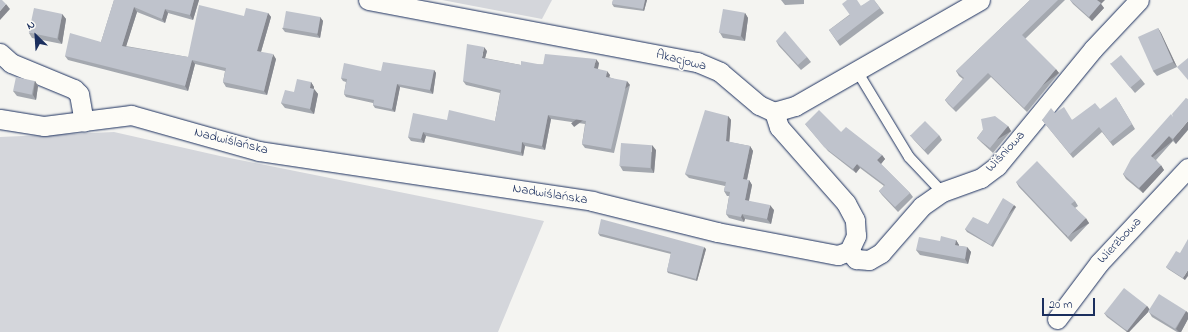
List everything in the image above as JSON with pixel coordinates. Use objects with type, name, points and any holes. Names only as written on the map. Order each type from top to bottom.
[{"type":"street","name":"Akacjowa","points":[[368,0],[697,62],[720,72],[759,105],[774,112]]},
{"type":"street","points":[[849,251],[856,236],[855,220],[846,203],[779,127],[774,112],[795,106],[980,0]]},
{"type":"street","name":"Wiśniowa","points":[[849,251],[856,259],[869,260],[881,253],[922,206],[942,192],[981,178],[997,166],[1093,49],[1139,0]]},
{"type":"street","points":[[0,53],[11,63],[74,89],[79,94],[84,122]]},
{"type":"street","name":"Nadwiślańska","points":[[0,119],[44,126],[131,115],[259,151],[592,201],[718,232],[838,255],[849,251]]},
{"type":"street","name":"Wierzbowa","points":[[1057,319],[1099,263],[1188,168]]},
{"type":"lane","points":[[857,71],[909,157],[942,192]]},
{"type":"shaded area","points":[[442,0],[552,0],[542,19]]},
{"type":"shaded area","points":[[114,132],[220,156],[544,221],[498,332],[0,332],[0,137]]},
{"type":"building","points":[[0,0],[6,4],[0,11]]},
{"type":"building","points":[[114,0],[194,0],[190,15],[165,9],[162,19],[134,7],[122,46],[188,57],[199,5],[244,16],[246,8],[268,13],[257,51],[273,54],[264,91],[223,82],[226,68],[192,60],[185,86],[65,56],[70,33],[101,42]]},
{"type":"building","points":[[613,0],[645,0],[643,9],[612,4]]},
{"type":"building","points":[[847,0],[857,0],[861,6],[870,0],[874,0],[880,8],[837,41],[829,30],[850,15],[842,4]]},
{"type":"building","points":[[1030,0],[1058,0],[1022,35],[1056,69],[1024,108],[988,73],[953,108],[945,100],[964,78],[956,71]]},
{"type":"building","points":[[1070,0],[1097,0],[1101,3],[1089,17]]},
{"type":"building","points":[[34,8],[62,14],[57,38],[29,32]]},
{"type":"building","points":[[723,9],[745,13],[740,36],[719,33]]},
{"type":"building","points":[[286,11],[320,17],[318,34],[283,28]]},
{"type":"building","points":[[1158,28],[1173,62],[1153,71],[1138,37]]},
{"type":"building","points":[[785,31],[807,57],[798,65],[776,41]]},
{"type":"building","points":[[467,44],[484,47],[482,58],[521,65],[521,61],[543,65],[545,54],[596,59],[594,68],[607,71],[606,77],[627,81],[611,149],[582,144],[586,121],[548,115],[542,146],[522,142],[521,152],[423,132],[421,139],[408,137],[413,113],[447,120],[449,110],[495,121],[501,90],[463,81]]},
{"type":"building","points":[[1121,55],[1141,79],[1130,88],[1110,64]]},
{"type":"building","points":[[1188,58],[1188,80],[1177,67]]},
{"type":"building","points":[[383,62],[434,70],[430,90],[397,84],[392,109],[373,105],[374,100],[344,94],[347,79],[341,78],[344,63],[381,71]]},
{"type":"building","points":[[16,77],[35,81],[32,95],[13,91]]},
{"type":"building","points":[[297,79],[311,82],[310,88],[314,89],[310,109],[281,103],[285,90],[294,92]]},
{"type":"building","points":[[1116,97],[1132,124],[1110,142],[1099,127],[1070,154],[1042,120],[1051,108],[1055,113],[1064,107],[1072,120],[1095,103],[1100,109]]},
{"type":"building","points":[[1186,98],[1188,99],[1188,121],[1173,139],[1169,136],[1151,156],[1161,165],[1139,188],[1123,174],[1131,159],[1171,114],[1173,117],[1172,114]]},
{"type":"building","points":[[705,110],[728,116],[726,141],[750,146],[743,179],[749,180],[745,200],[770,205],[767,219],[742,214],[741,217],[726,214],[730,192],[724,191],[726,182],[685,174]]},
{"type":"building","points":[[819,110],[841,132],[846,127],[882,155],[877,160],[910,193],[895,207],[879,191],[885,185],[857,164],[853,169],[824,147],[805,124]]},
{"type":"building","points":[[995,116],[1008,126],[990,148],[977,138],[983,130],[981,119]]},
{"type":"building","points":[[925,121],[939,135],[924,150],[910,136]]},
{"type":"building","points":[[621,143],[652,145],[650,168],[619,166]]},
{"type":"building","points":[[1037,161],[1075,201],[1071,204],[1086,218],[1068,237],[1016,182]]},
{"type":"building","points":[[1003,198],[1014,205],[991,245],[965,229],[973,217],[988,224]]},
{"type":"building","points":[[601,219],[704,247],[696,279],[667,271],[671,252],[598,233]]},
{"type":"building","points":[[941,236],[956,240],[955,245],[967,247],[965,259],[916,250],[919,237],[940,241]]},
{"type":"building","points":[[1188,239],[1188,270],[1183,278],[1166,267],[1176,251],[1180,253]]},
{"type":"building","points":[[1124,288],[1147,306],[1127,331],[1104,313]]},
{"type":"building","points":[[1159,294],[1186,311],[1175,329],[1148,312]]}]
